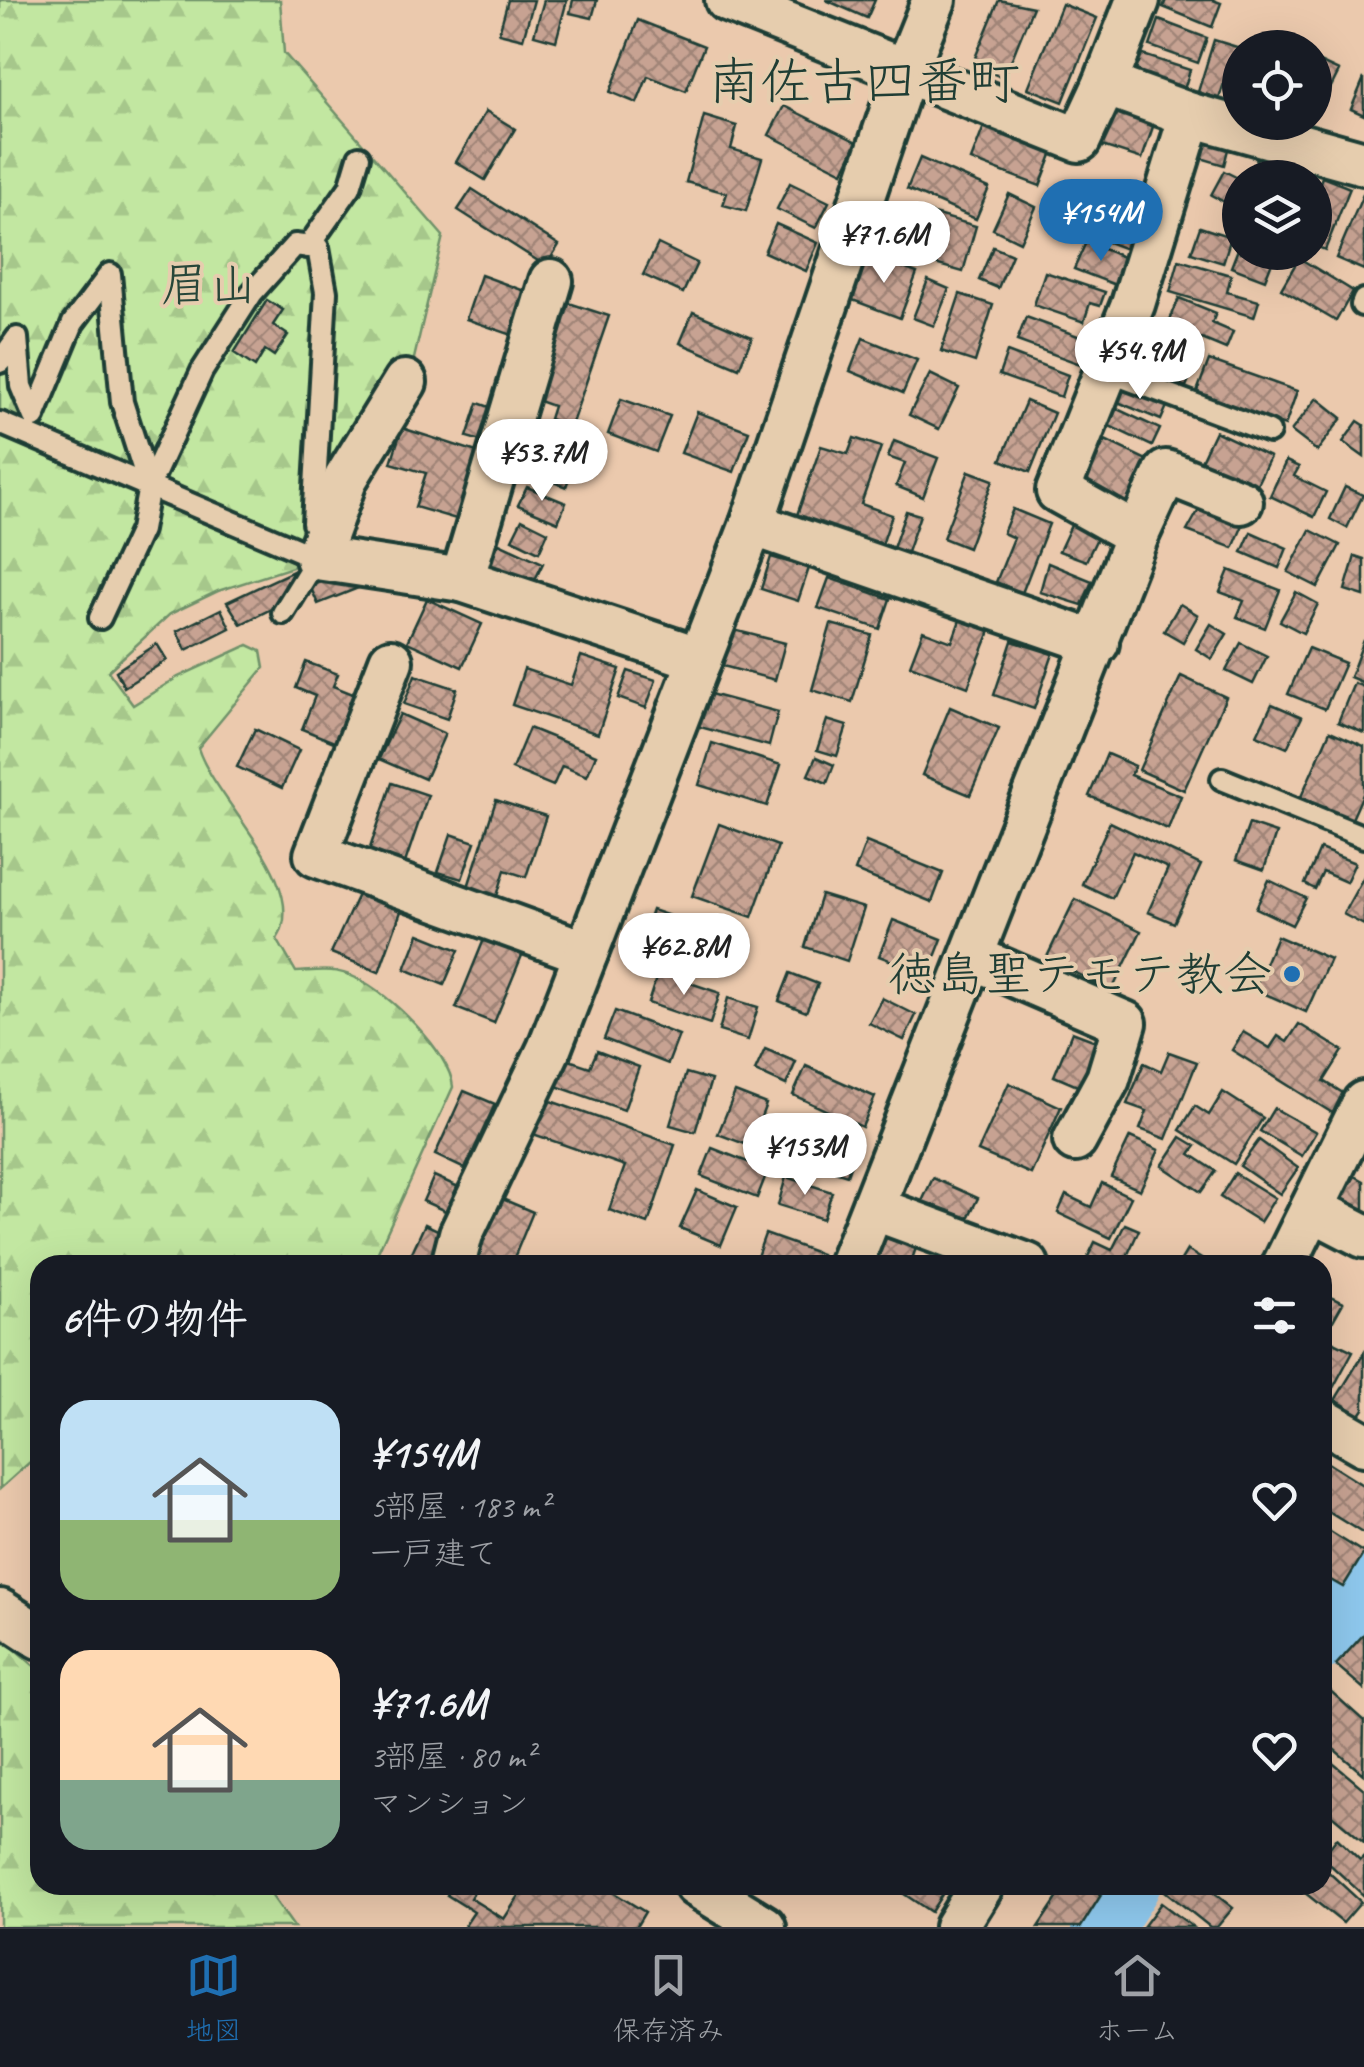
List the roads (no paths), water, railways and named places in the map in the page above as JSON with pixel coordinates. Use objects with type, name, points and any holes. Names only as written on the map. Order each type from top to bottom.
[{"type":"street","points":[[727,0],[1079,140],[1138,0]]},
{"type":"street","points":[[456,1255],[461,1234],[549,1049],[752,524],[905,72],[934,0]]},
{"type":"street","points":[[1105,84],[1190,115],[1364,163]]},
{"type":"street","points":[[1137,535],[1058,491],[1133,304],[1190,115]]},
{"type":"street","points":[[462,580],[551,281]]},
{"type":"street","points":[[405,382],[346,478],[313,556],[462,580],[700,659]]},
{"type":"street","points":[[854,1255],[1137,535],[1166,472],[1241,502]]},
{"type":"street","points":[[752,524],[1096,644]]},
{"type":"street","points":[[391,661],[316,856],[586,954]]},
{"type":"street","points":[[972,957],[1124,1022],[1094,1126]]},
{"type":"street","points":[[1289,1255],[1364,1104]]},
{"type":"street","points":[[873,1208],[1000,1255]]},
{"type":"street","points":[[1312,1209],[1364,1236]]},
{"type":"street","points":[[1332,1426],[1364,1444]]},
{"type":"street","points":[[0,1611],[30,1630]]},
{"type":"street","points":[[712,1895],[764,1927]]},
{"type":"lane","points":[[308,247],[350,188],[359,157]]},
{"type":"lane","points":[[100,618],[141,530],[150,486],[202,371],[252,293],[295,245],[318,248],[326,292],[313,556],[283,613]]},
{"type":"lane","points":[[0,362],[17,338],[21,386],[34,416],[73,323],[110,274],[122,402],[150,486]]},
{"type":"lane","points":[[1106,371],[1269,432]]},
{"type":"lane","points":[[0,423],[313,556]]},
{"type":"lane","points":[[1222,778],[1364,836]]},
{"type":"waterway","points":[[1332,1627],[1364,1588]]},
{"type":"waterway","points":[[1102,1927],[1123,1895]]},
{"type":"place","name":"徳島聖テモテ教会","points":[[1292,974]]},
{"type":"district","name":"南佐古四番町","points":[[864,82]]},
{"type":"park label","name":"眉山","points":[[209,285]]}]
